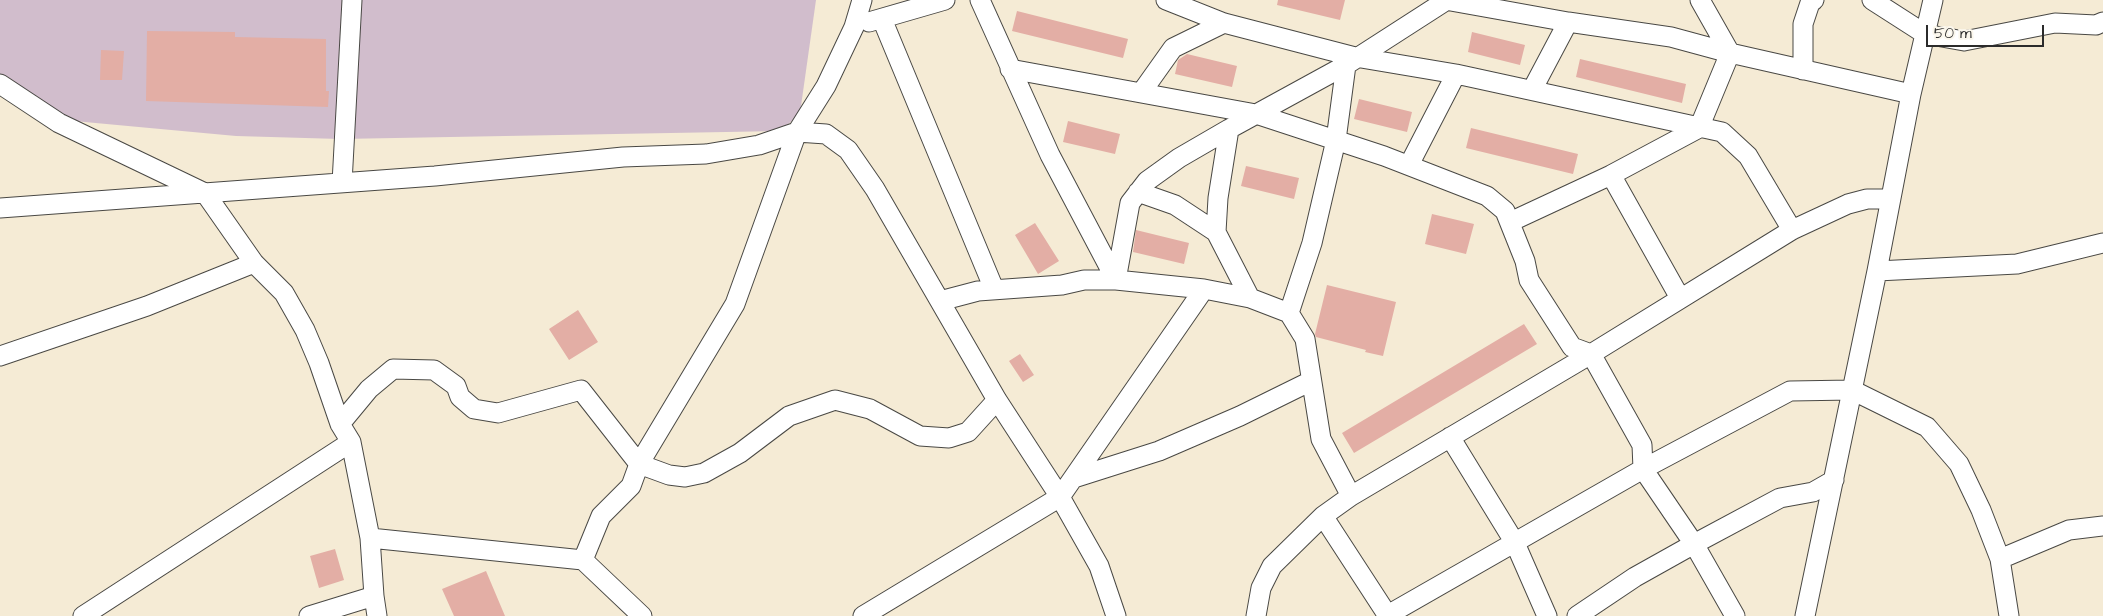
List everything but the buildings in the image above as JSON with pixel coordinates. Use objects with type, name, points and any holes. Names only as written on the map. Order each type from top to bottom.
[{"type":"street","points":[[342,183],[352,0]]},
{"type":"street","points":[[583,560],[601,516],[631,486],[640,464],[735,304],[796,132],[826,86],[854,27],[862,0]]},
{"type":"street","points":[[854,27],[945,0]]},
{"type":"street","points":[[980,0],[1050,155],[1116,280]]},
{"type":"street","points":[[1166,0],[1224,23],[1351,61],[1456,74],[1722,132],[1748,156],[1792,230]]},
{"type":"street","points":[[1116,280],[1130,204],[1147,181],[1179,158],[1351,61],[1446,0],[1568,22],[1671,37],[1730,53],[1911,94]]},
{"type":"street","points":[[1700,0],[1730,53]]},
{"type":"street","points":[[1804,70],[1803,24],[1810,4],[1814,0]]},
{"type":"street","points":[[1872,0],[1925,34],[1964,41],[2055,22],[2096,25],[2103,22]]},
{"type":"street","points":[[1805,616],[1877,271],[1911,94],[1933,0]]},
{"type":"street","points":[[882,19],[994,289]]},
{"type":"street","points":[[1532,90],[1568,22]]},
{"type":"street","points":[[1141,93],[1173,48],[1224,23]]},
{"type":"street","points":[[1510,222],[1611,175],[1699,128],[1730,53]]},
{"type":"street","points":[[1289,313],[1312,243],[1336,140],[1351,61]]},
{"type":"street","points":[[1010,69],[1256,114],[1409,165],[1487,196],[1505,211],[1526,261],[1529,280],[1572,347],[1591,354],[1642,445],[1643,469],[1694,544],[1735,616]]},
{"type":"street","points":[[1409,165],[1456,74]]},
{"type":"street","points":[[0,84],[59,123],[205,193],[254,263],[284,293],[305,330],[320,364],[340,424],[351,442],[370,538],[377,616]]},
{"type":"street","points":[[1216,232],[1218,198],[1229,129]]},
{"type":"street","points":[[0,208],[435,176],[623,157],[706,154],[760,144],[796,132],[826,134],[848,150],[875,189],[889,217],[997,400],[1060,497],[1099,566],[1116,616]]},
{"type":"street","points":[[1611,175],[1680,298]]},
{"type":"street","points":[[1138,192],[1175,205],[1216,232],[1250,298]]},
{"type":"street","points":[[1256,616],[1261,588],[1272,566],[1323,516],[1351,496],[1591,354],[1792,230],[1848,204],[1867,199],[1890,199]]},
{"type":"street","points":[[1877,271],[2017,264],[2103,243]]},
{"type":"street","points":[[0,356],[147,306],[254,263]]},
{"type":"street","points":[[940,301],[978,291],[994,289],[1062,285],[1084,280],[1116,280],[1204,289],[1250,298],[1289,313],[1305,339],[1321,439],[1351,496]]},
{"type":"street","points":[[864,616],[1060,497],[1204,289]]},
{"type":"street","points":[[340,424],[369,389],[393,369],[434,370],[456,386],[460,397],[474,409],[498,413],[581,390],[640,464],[669,475],[685,477],[704,474],[740,454],[789,416],[835,400],[870,409],[920,436],[949,438],[968,432],[997,400]]},
{"type":"street","points":[[1074,478],[1159,451],[1240,416],[1311,381]]},
{"type":"street","points":[[1323,516],[1387,616],[1643,469],[1790,391],[1852,390],[1927,427],[1959,464],[1981,510],[2000,559],[2009,616]]},
{"type":"street","points":[[1450,437],[1515,543],[1547,616]]},
{"type":"street","points":[[83,616],[351,442]]},
{"type":"street","points":[[1577,616],[1635,577],[1780,498],[1813,492],[1834,480]]},
{"type":"street","points":[[2000,559],[2069,530],[2103,526]]},
{"type":"street","points":[[370,538],[583,560],[642,616]]},
{"type":"street","points":[[309,616],[374,596]]},
{"type":"shaded area","points":[[0,0],[816,0],[800,113],[781,131],[340,139],[236,136],[74,121],[0,76]]}]
